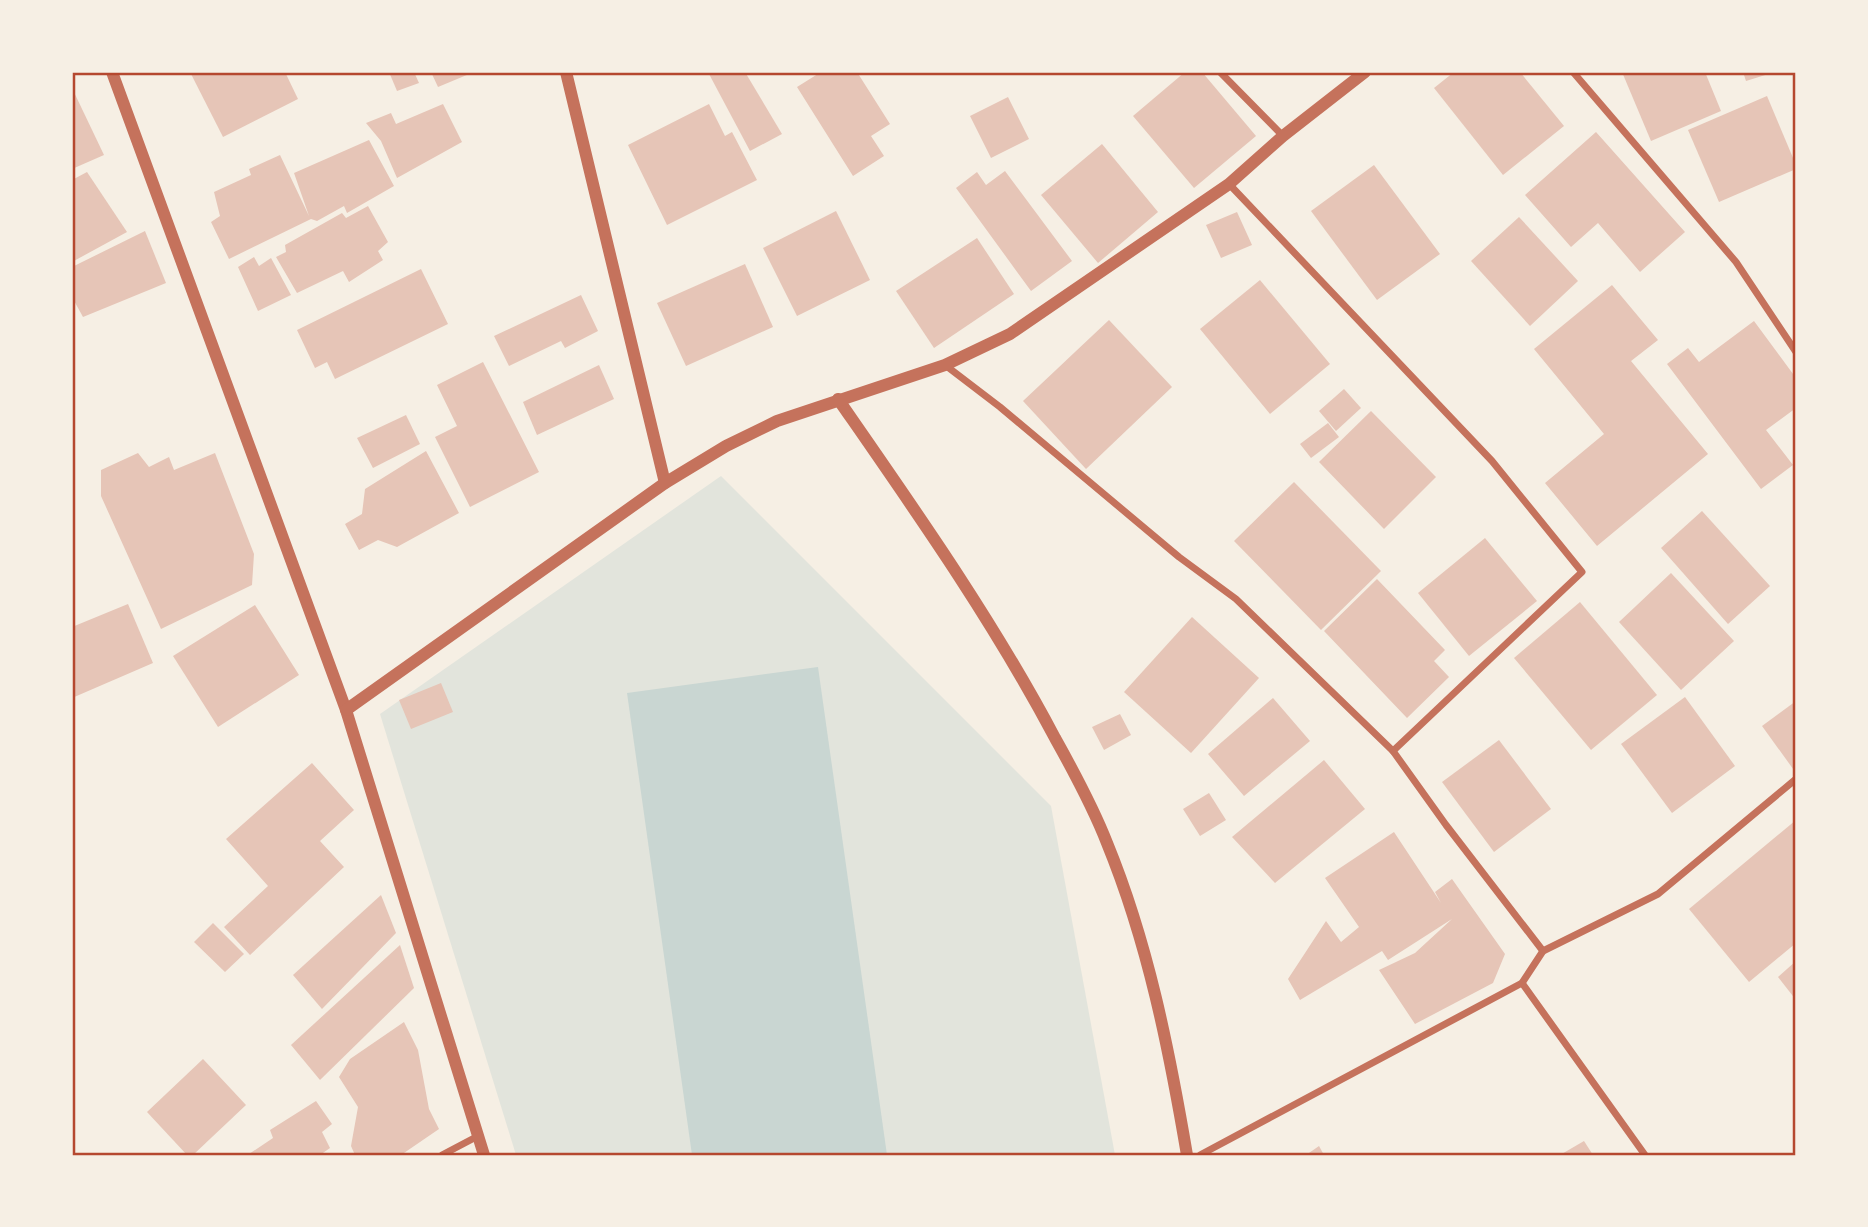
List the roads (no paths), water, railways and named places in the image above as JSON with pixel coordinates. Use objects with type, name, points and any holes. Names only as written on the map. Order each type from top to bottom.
[{"type":"street","points":[[112,72],[346,710],[484,1155]]},
{"type":"street","points":[[566,72],[665,483]]},
{"type":"street","points":[[1220,72],[1283,136]]},
{"type":"street","points":[[346,710],[665,483],[726,446],[777,421],[945,365],[1010,334],[1229,184],[1283,136],[1365,72]]},
{"type":"street","points":[[1573,72],[1736,262],[1796,352]]},
{"type":"street","points":[[1229,184],[1492,461],[1582,572],[1393,751]]},
{"type":"street","points":[[945,365],[1000,407],[1179,557],[1236,599],[1393,751],[1543,951]]},
{"type":"street","points":[[838,399],[942,549],[1004,646],[1080,785],[1107,843],[1136,926],[1158,1001],[1187,1155]]},
{"type":"street","points":[[1200,1155],[1522,984],[1543,951],[1658,894],[1796,779]]},
{"type":"street","points":[[1522,984],[1645,1155]]},
{"type":"street","points":[[442,1155],[479,1136]]}]
